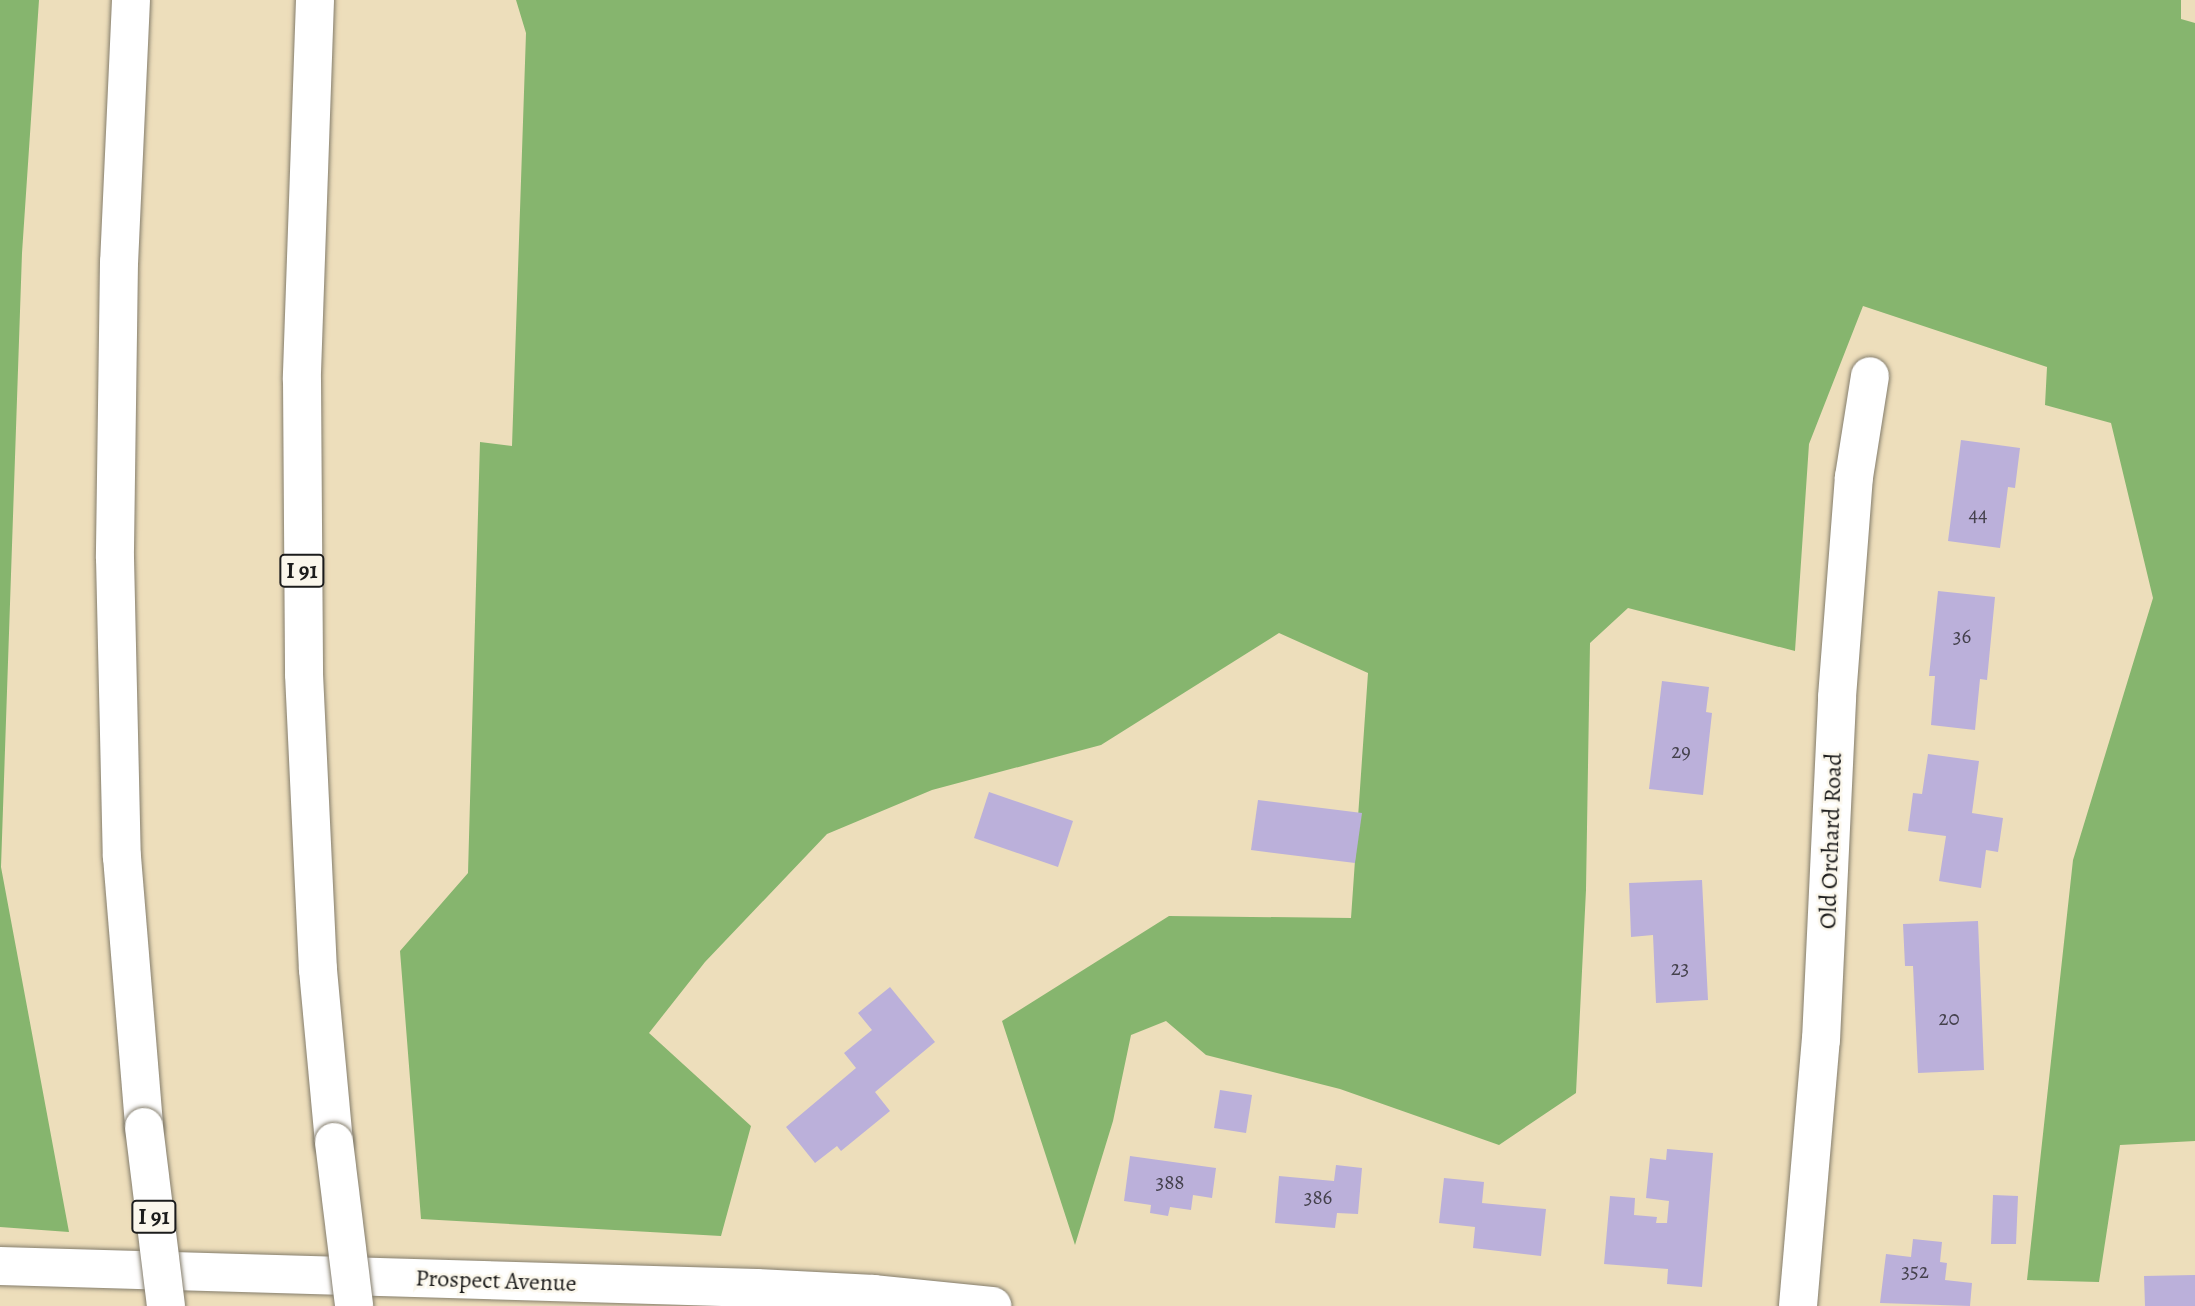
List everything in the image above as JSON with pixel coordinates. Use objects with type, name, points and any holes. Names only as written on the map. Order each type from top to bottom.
[{"type":"main road","name":"I 91","points":[[131,0],[119,262],[115,558],[122,857],[132,1010],[166,1306]]},
{"type":"main road","name":"I 91","points":[[315,0],[303,366],[303,674],[318,970],[334,1142],[354,1306]]},
{"type":"main road","name":"Old Orchard Road","points":[[1798,1306],[1822,1027],[1840,656],[1854,477],[1870,376]]},
{"type":"main road","name":"Prospect Avenue","points":[[0,1266],[757,1288],[874,1294],[992,1306]]},
{"type":"green space","points":[[0,0],[39,0],[22,253],[1,867],[69,1232],[0,1227]]},
{"type":"green space","points":[[516,0],[2181,0],[2181,19],[2195,23],[2195,1141],[2120,1145],[2099,1282],[2027,1280],[2073,860],[2153,598],[2111,423],[2045,405],[2047,367],[1863,306],[1809,444],[1795,651],[1628,608],[1590,643],[1586,890],[1576,1093],[1499,1145],[1340,1089],[1206,1055],[1166,1021],[1131,1035],[1113,1121],[1075,1245],[1002,1021],[1169,916],[1351,918],[1368,673],[1279,633],[1101,745],[932,790],[827,834],[705,962],[649,1033],[751,1126],[721,1236],[421,1219],[400,951],[468,873],[480,442],[512,446],[526,33]]},
{"type":"building","points":[[1961,440],[2020,448],[2015,488],[2008,487],[2000,548],[1948,541]]},
{"type":"building","points":[[1938,591],[1995,597],[1987,680],[1980,679],[1975,730],[1931,725],[1935,676],[1929,676]]},
{"type":"building","points":[[1662,681],[1709,687],[1706,712],[1712,713],[1703,795],[1649,789]]},
{"type":"building","points":[[1928,754],[1979,761],[1972,813],[2003,818],[1998,852],[1986,850],[1981,888],[1939,881],[1946,836],[1908,831],[1913,793],[1922,794]]},
{"type":"building","points":[[989,792],[1073,821],[1058,867],[974,838]]},
{"type":"building","points":[[1258,800],[1362,813],[1355,863],[1251,850]]},
{"type":"building","points":[[1702,880],[1708,1000],[1656,1003],[1653,935],[1631,937],[1629,883]]},
{"type":"building","points":[[1978,921],[1984,1070],[1918,1073],[1913,966],[1905,966],[1903,924]]},
{"type":"building","points":[[890,987],[935,1042],[875,1092],[890,1111],[841,1151],[837,1146],[815,1163],[786,1127],[856,1068],[844,1053],[872,1030],[858,1013]]},
{"type":"building","points":[[1220,1090],[1252,1095],[1246,1133],[1214,1128]]},
{"type":"building","points":[[1667,1149],[1713,1153],[1702,1287],[1667,1284],[1668,1269],[1604,1264],[1610,1196],[1635,1198],[1634,1215],[1657,1217],[1656,1223],[1667,1223],[1669,1201],[1646,1198],[1650,1158],[1666,1160]]},
{"type":"building","points":[[1130,1156],[1216,1168],[1212,1198],[1193,1195],[1191,1210],[1170,1207],[1168,1216],[1150,1213],[1151,1205],[1124,1201]]},
{"type":"building","points":[[1336,1165],[1362,1168],[1358,1214],[1337,1213],[1335,1228],[1275,1223],[1279,1176],[1334,1181]]},
{"type":"building","points":[[1444,1178],[1484,1182],[1482,1203],[1546,1209],[1541,1256],[1473,1248],[1475,1227],[1439,1223]]},
{"type":"building","points":[[1993,1195],[2018,1196],[2016,1244],[1991,1244]]},
{"type":"building","points":[[1913,1239],[1942,1242],[1940,1262],[1947,1263],[1945,1280],[1972,1283],[1970,1306],[1880,1303],[1886,1254],[1911,1257]]},
{"type":"building","points":[[2195,1275],[2195,1306],[2145,1306],[2144,1276]]}]
